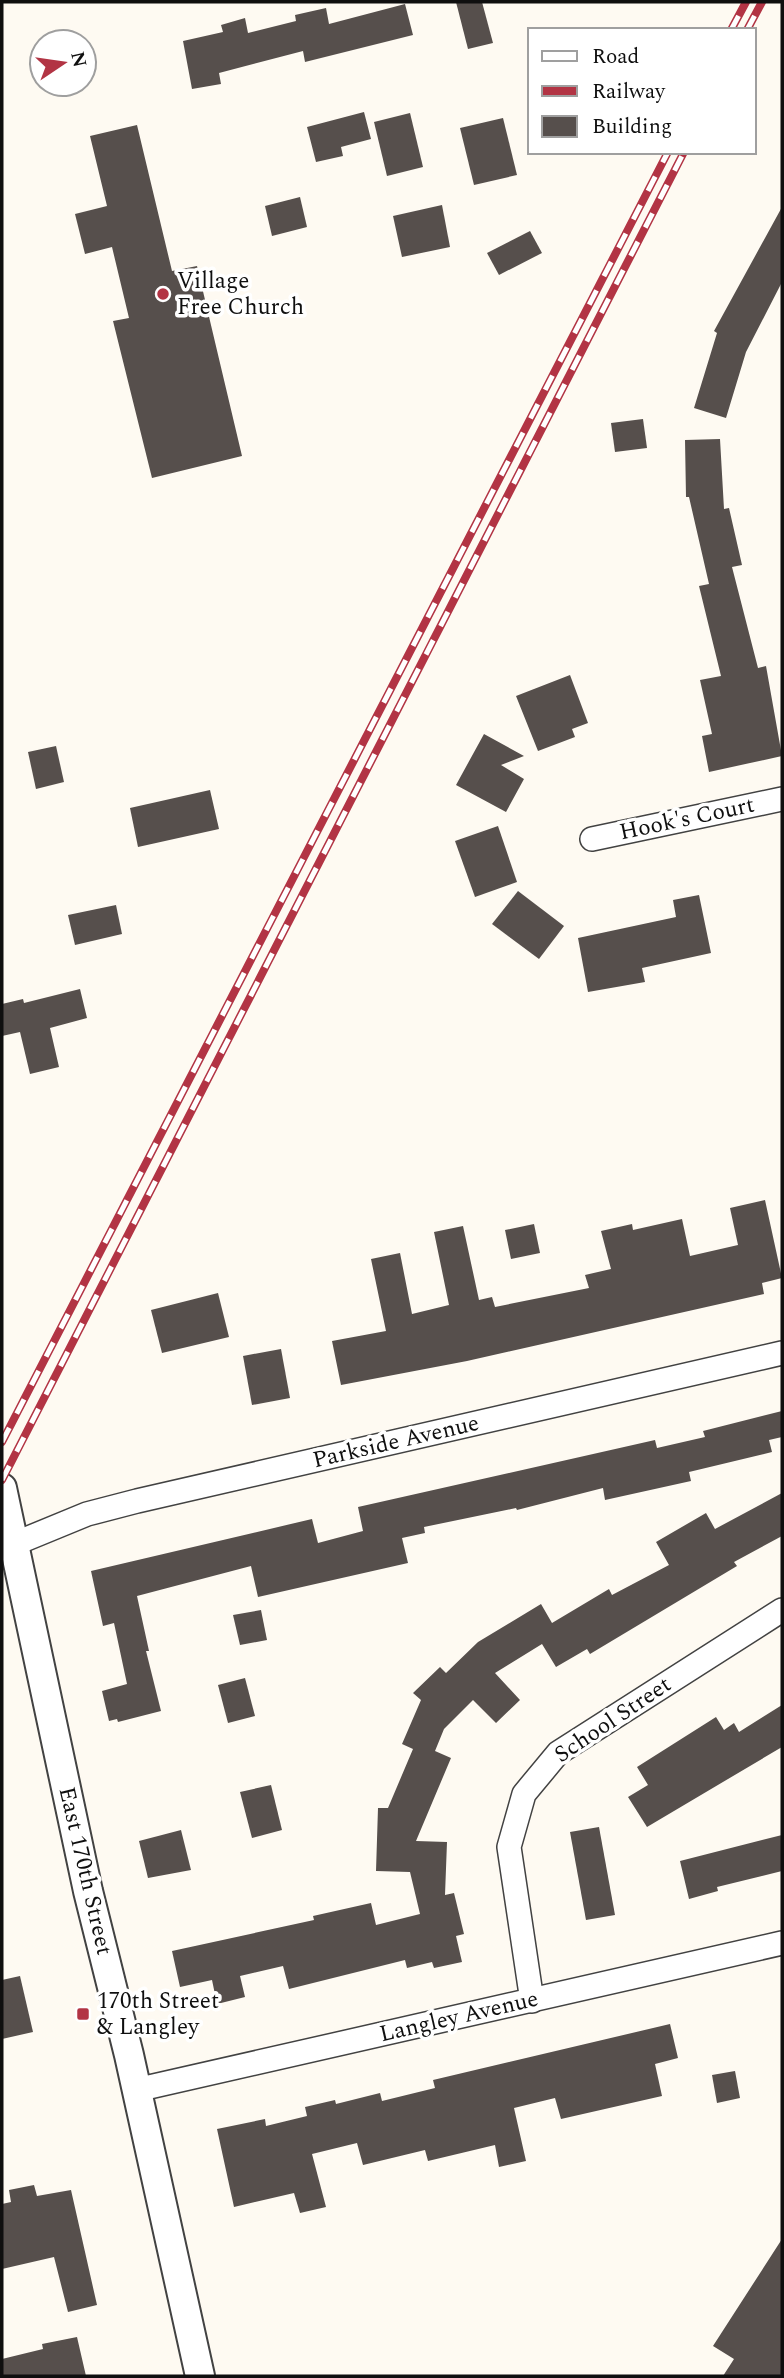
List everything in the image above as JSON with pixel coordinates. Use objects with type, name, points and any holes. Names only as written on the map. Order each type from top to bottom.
[{"type":"street","name":"Hook's Court","points":[[592,839],[782,799]]},
{"type":"street","name":"Parkside Avenue","points":[[14,1544],[87,1514],[137,1501],[782,1353]]},
{"type":"street","name":"East 170th Street","points":[[2,1488],[88,1891],[200,2376]]},
{"type":"street","name":"School Street","points":[[532,2001],[509,1847],[524,1794],[558,1753],[782,1609]]},
{"type":"street","name":"Langley Avenue","points":[[136,2090],[782,1943]]},
{"type":"building","points":[[456,2],[482,2],[493,43],[468,49]]},
{"type":"building","points":[[405,4],[413,35],[305,62],[303,51],[219,73],[221,84],[192,89],[183,41],[223,32],[221,25],[245,18],[248,33],[296,21],[295,15],[326,8],[329,24]]},
{"type":"building","points":[[364,112],[371,139],[341,147],[343,156],[316,162],[307,127]]},
{"type":"building","points":[[410,113],[423,167],[387,176],[374,122]]},
{"type":"building","points":[[503,118],[517,175],[474,185],[460,128]]},
{"type":"building","name":"Village Free Church","points":[[137,125],[172,271],[197,266],[242,456],[152,478],[113,321],[129,318],[112,247],[85,254],[75,214],[107,206],[90,136]]},
{"type":"building","points":[[300,197],[307,227],[272,236],[265,206]]},
{"type":"building","points":[[442,205],[450,247],[402,257],[393,216]]},
{"type":"building","points":[[782,207],[782,282],[746,352],[726,418],[694,408],[717,333],[714,331]]},
{"type":"building","points":[[530,231],[542,253],[499,275],[487,253]]},
{"type":"building","points":[[643,419],[647,448],[615,452],[611,423]]},
{"type":"building","points":[[720,439],[724,509],[729,508],[742,565],[732,567],[758,668],[766,666],[782,756],[709,772],[702,736],[712,734],[700,680],[721,676],[699,586],[709,584],[689,497],[686,497],[685,440]]},
{"type":"building","points":[[570,675],[588,723],[572,729],[575,737],[538,751],[516,696]]},
{"type":"building","points":[[484,734],[524,756],[501,765],[524,779],[506,812],[456,785]]},
{"type":"building","points":[[56,746],[64,782],[36,789],[28,752]]},
{"type":"building","points":[[210,790],[219,829],[138,847],[130,808]]},
{"type":"building","points":[[498,826],[517,882],[475,897],[455,841]]},
{"type":"building","points":[[518,891],[564,926],[539,959],[492,924]]},
{"type":"building","points":[[699,895],[711,953],[642,968],[645,982],[588,992],[578,938],[676,917],[673,900]]},
{"type":"building","points":[[116,905],[122,934],[75,945],[68,915]]},
{"type":"building","points":[[80,989],[87,1018],[50,1028],[59,1067],[30,1074],[20,1032],[2,1036],[2,1004],[23,999],[24,1003]]},
{"type":"building","points":[[765,1200],[782,1278],[762,1283],[764,1294],[467,1361],[341,1385],[332,1341],[386,1331],[371,1259],[400,1253],[412,1314],[449,1305],[434,1232],[463,1226],[479,1300],[492,1297],[495,1307],[589,1288],[585,1275],[611,1269],[601,1231],[632,1224],[633,1230],[682,1219],[690,1256],[738,1245],[730,1208]]},
{"type":"building","points":[[534,1224],[540,1253],[511,1259],[505,1230]]},
{"type":"building","points":[[218,1293],[229,1337],[162,1353],[151,1310]]},
{"type":"building","points":[[281,1349],[290,1398],[252,1405],[243,1356]]},
{"type":"building","points":[[782,1411],[782,1437],[769,1440],[772,1452],[689,1472],[691,1481],[605,1500],[603,1488],[517,1510],[516,1508],[424,1527],[425,1533],[402,1538],[408,1563],[258,1597],[251,1566],[137,1596],[149,1651],[146,1651],[161,1711],[118,1722],[117,1719],[109,1721],[102,1691],[127,1684],[114,1623],[103,1626],[91,1571],[312,1519],[318,1543],[363,1531],[358,1507],[655,1440],[657,1448],[705,1437],[703,1431]]},
{"type":"building","points":[[782,1493],[782,1536],[734,1562],[737,1566],[590,1654],[587,1649],[556,1667],[542,1644],[495,1673],[520,1700],[496,1723],[473,1700],[444,1729],[435,1751],[451,1758],[416,1841],[447,1842],[445,1895],[454,1893],[464,1934],[456,1936],[462,1962],[434,1968],[432,1962],[407,1968],[405,1960],[289,1989],[283,1966],[240,1976],[245,1997],[217,2004],[212,1980],[180,1987],[172,1951],[314,1920],[313,1916],[371,1903],[376,1925],[420,1914],[410,1872],[376,1871],[378,1808],[388,1808],[413,1749],[402,1744],[421,1700],[413,1693],[440,1667],[446,1673],[478,1642],[541,1604],[552,1623],[609,1589],[612,1595],[669,1565],[656,1542],[706,1513],[715,1529]]},
{"type":"building","points":[[261,1610],[267,1640],[240,1645],[233,1615]]},
{"type":"building","points":[[245,1678],[255,1716],[228,1723],[218,1685]]},
{"type":"building","points":[[782,1705],[782,1747],[647,1827],[628,1797],[648,1785],[637,1767],[716,1717],[724,1730],[734,1723],[739,1732]]},
{"type":"building","points":[[271,1785],[282,1830],[252,1838],[240,1792]]},
{"type":"building","points":[[599,1827],[615,1915],[586,1920],[570,1832]]},
{"type":"building","points":[[181,1830],[191,1870],[148,1878],[139,1841]]},
{"type":"building","points":[[782,1835],[782,1871],[717,1887],[718,1891],[689,1899],[680,1861]]},
{"type":"building","points":[[20,1976],[33,2032],[2,2039],[2,1980]]},
{"type":"building","points":[[670,2024],[678,2058],[655,2064],[662,2096],[561,2119],[555,2098],[514,2108],[526,2161],[499,2167],[495,2145],[428,2161],[425,2150],[363,2165],[357,2143],[312,2154],[326,2207],[300,2213],[294,2193],[234,2207],[217,2129],[265,2119],[266,2126],[307,2116],[305,2107],[335,2100],[336,2104],[380,2093],[382,2101],[435,2088],[433,2080]]},
{"type":"building","points":[[735,2071],[740,2098],[717,2103],[712,2075]]},
{"type":"building","points":[[34,2185],[37,2196],[71,2190],[97,2305],[68,2312],[54,2257],[2,2269],[2,2204],[11,2202],[9,2190]]},
{"type":"building","points":[[782,2239],[782,2376],[723,2376],[734,2359],[713,2346]]},
{"type":"building","points":[[77,2337],[86,2376],[2,2376],[2,2359],[43,2349],[42,2344]]},
{"type":"railway","points":[[732,28],[746,2]]},
{"type":"railway","points":[[748,28],[762,2]]},
{"type":"railway","points":[[2,1442],[667,154]]},
{"type":"railway","points":[[2,1480],[683,154]]},
{"type":"place","name":"Village Free Church","points":[[163,294]]},
{"type":"place","name":"170th Street & Langley","points":[[83,2014]]}]
